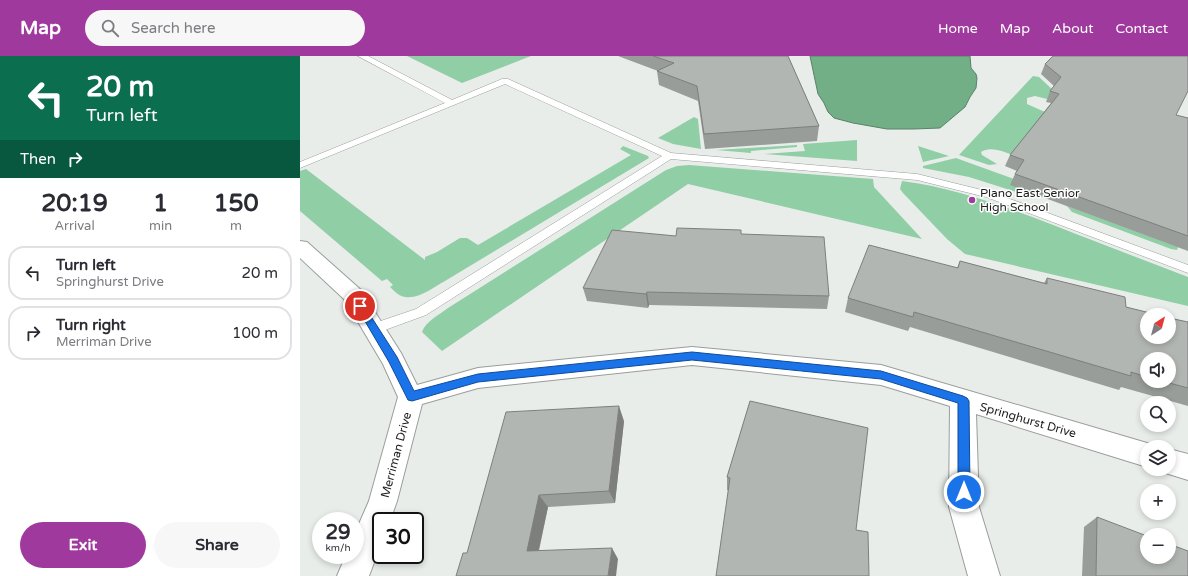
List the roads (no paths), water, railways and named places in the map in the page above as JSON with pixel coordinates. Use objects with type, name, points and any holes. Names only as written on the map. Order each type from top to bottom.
[{"type":"street","name":"Merriman Drive","points":[[300,247],[353,295],[393,360],[412,397],[383,501],[353,576]]},
{"type":"street","name":"Springhurst Drive","points":[[412,397],[478,378],[692,356],[881,375],[963,401],[1140,453]]},
{"type":"street","points":[[963,401],[964,507],[984,576]]},
{"type":"street","points":[[1176,464],[1188,467]]},
{"type":"lane","points":[[362,56],[452,103]]},
{"type":"lane","points":[[300,165],[506,81],[669,156],[924,178],[990,195],[1188,269]]},
{"type":"lane","points":[[374,329],[421,312],[669,156]]},
{"type":"place","name":"Plano East Senior High School","points":[[972,200]]}]
